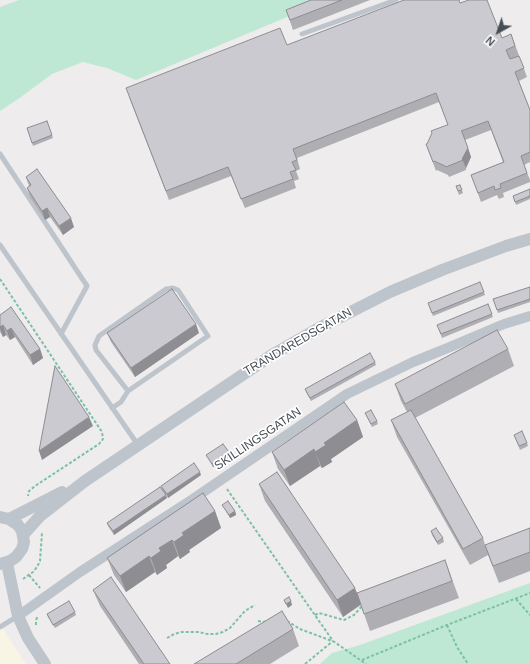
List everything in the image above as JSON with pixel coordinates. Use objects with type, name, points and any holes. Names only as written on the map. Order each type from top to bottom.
[{"type":"street","name":"TRANDAREDSGATAN","points":[[4,518],[37,511],[139,446],[272,355],[356,308],[442,270],[506,246],[530,239]]},
{"type":"street","name":"SKILLINGSGATAN","points":[[18,616],[80,572],[221,480],[347,394],[413,362],[504,324],[530,316]]},
{"type":"street","name":"TRANDAREDSGATAN","points":[[23,535],[37,511]]},
{"type":"street","name":"TRANDAREDSGATAN","points":[[3,563],[13,560],[20,552],[24,542],[23,535],[18,525],[4,518]]},
{"type":"street","points":[[3,563],[11,584],[18,616],[28,638],[45,664]]},
{"type":"lane","points":[[302,34],[396,0]]},
{"type":"lane","points":[[0,154],[88,286],[61,334]]},
{"type":"lane","points":[[0,245],[139,446]]},
{"type":"lane","points":[[112,408],[121,402],[128,391],[208,336],[178,290],[173,288],[166,289],[99,336],[95,345],[96,350],[128,391]]},
{"type":"lane","points":[[0,627],[18,616]]},
{"type":"path","points":[[0,279],[102,432],[103,439],[30,491],[28,496],[29,500],[44,522],[41,537],[40,561],[33,572],[18,582],[11,584]]},
{"type":"path","points":[[221,480],[333,641]]},
{"type":"path","points":[[29,575],[46,596]]},
{"type":"path","points":[[362,660],[530,593]]},
{"type":"path","points":[[516,599],[530,615]]},
{"type":"path","points":[[315,615],[319,613],[344,620],[354,615],[365,603]]},
{"type":"path","points":[[167,638],[182,632],[216,634],[223,632],[230,628],[245,612],[255,605]]},
{"type":"path","points":[[36,627],[38,615]]},
{"type":"path","points":[[258,621],[264,622],[270,619]]},
{"type":"path","points":[[285,620],[300,629],[333,641],[366,664]]},
{"type":"path","points":[[447,625],[457,647],[468,664]]},
{"type":"path","points":[[306,664],[333,641]]},
{"type":"shaded area","points":[[0,623],[6,634],[26,664],[0,664]]},
{"type":"green space","points":[[19,0],[328,0],[136,80],[107,68],[83,62],[52,74],[0,111],[0,7]]},
{"type":"green space","points":[[530,583],[530,664],[320,664],[332,653],[360,645]]},
{"type":"building","points":[[311,0],[342,0],[290,20],[286,10]]},
{"type":"building","points":[[404,0],[459,0],[460,3],[469,0],[487,0],[502,38],[511,34],[515,46],[506,50],[510,59],[519,56],[524,68],[515,72],[530,110],[530,152],[521,156],[527,173],[500,184],[501,188],[495,190],[494,186],[478,193],[471,175],[504,162],[488,121],[461,131],[468,148],[462,159],[463,160],[446,167],[434,161],[433,162],[426,144],[432,133],[431,131],[448,125],[436,93],[293,149],[297,160],[292,162],[296,170],[290,172],[293,179],[241,199],[228,167],[166,191],[126,88],[280,28],[287,45]]},
{"type":"building","points":[[47,121],[52,135],[32,143],[27,128]]},
{"type":"building","points":[[37,169],[71,218],[59,226],[47,208],[42,211],[27,188],[31,185],[26,177]]},
{"type":"building","points":[[460,185],[462,190],[458,191],[456,186]]},
{"type":"building","points":[[530,189],[530,196],[515,202],[513,196]]},
{"type":"building","points":[[480,282],[484,292],[432,313],[428,303]]},
{"type":"building","points":[[530,287],[530,299],[497,310],[493,299]]},
{"type":"building","points":[[172,289],[196,324],[131,368],[107,333]]},
{"type":"building","points":[[488,304],[492,314],[441,334],[437,325]]},
{"type":"building","points":[[11,307],[40,349],[30,355],[11,328],[7,331],[3,325],[0,327],[0,315]]},
{"type":"building","points":[[497,330],[508,349],[405,404],[395,384]]},
{"type":"building","points":[[370,353],[375,362],[310,398],[305,389]]},
{"type":"building","points":[[55,366],[89,417],[39,451]]},
{"type":"building","points":[[344,402],[357,420],[324,443],[326,445],[315,452],[314,449],[284,470],[272,452]]},
{"type":"building","points":[[371,410],[377,421],[371,424],[365,413]]},
{"type":"building","points":[[411,410],[483,538],[463,549],[391,420]]},
{"type":"building","points":[[522,431],[527,443],[519,446],[514,435]]},
{"type":"building","points":[[223,444],[229,452],[212,464],[206,455]]},
{"type":"building","points":[[194,463],[200,472],[167,494],[161,486]]},
{"type":"building","points":[[277,472],[355,588],[337,600],[259,484]]},
{"type":"building","points":[[160,487],[166,495],[113,531],[107,523]]},
{"type":"building","points":[[203,493],[215,511],[182,533],[184,535],[174,542],[172,540],[159,548],[161,551],[151,558],[149,556],[120,576],[107,558]]},
{"type":"building","points":[[228,501],[235,511],[229,515],[222,505]]},
{"type":"building","points":[[436,528],[443,538],[437,542],[431,531]]},
{"type":"building","points":[[530,528],[530,552],[493,566],[485,545]]},
{"type":"building","points":[[445,560],[452,581],[364,614],[357,593]]},
{"type":"building","points":[[111,577],[170,664],[144,664],[93,590]]},
{"type":"building","points":[[289,597],[291,601],[286,604],[284,600]]},
{"type":"building","points":[[69,601],[75,612],[53,625],[47,614]]},
{"type":"building","points":[[282,611],[293,629],[236,664],[194,664]]}]
